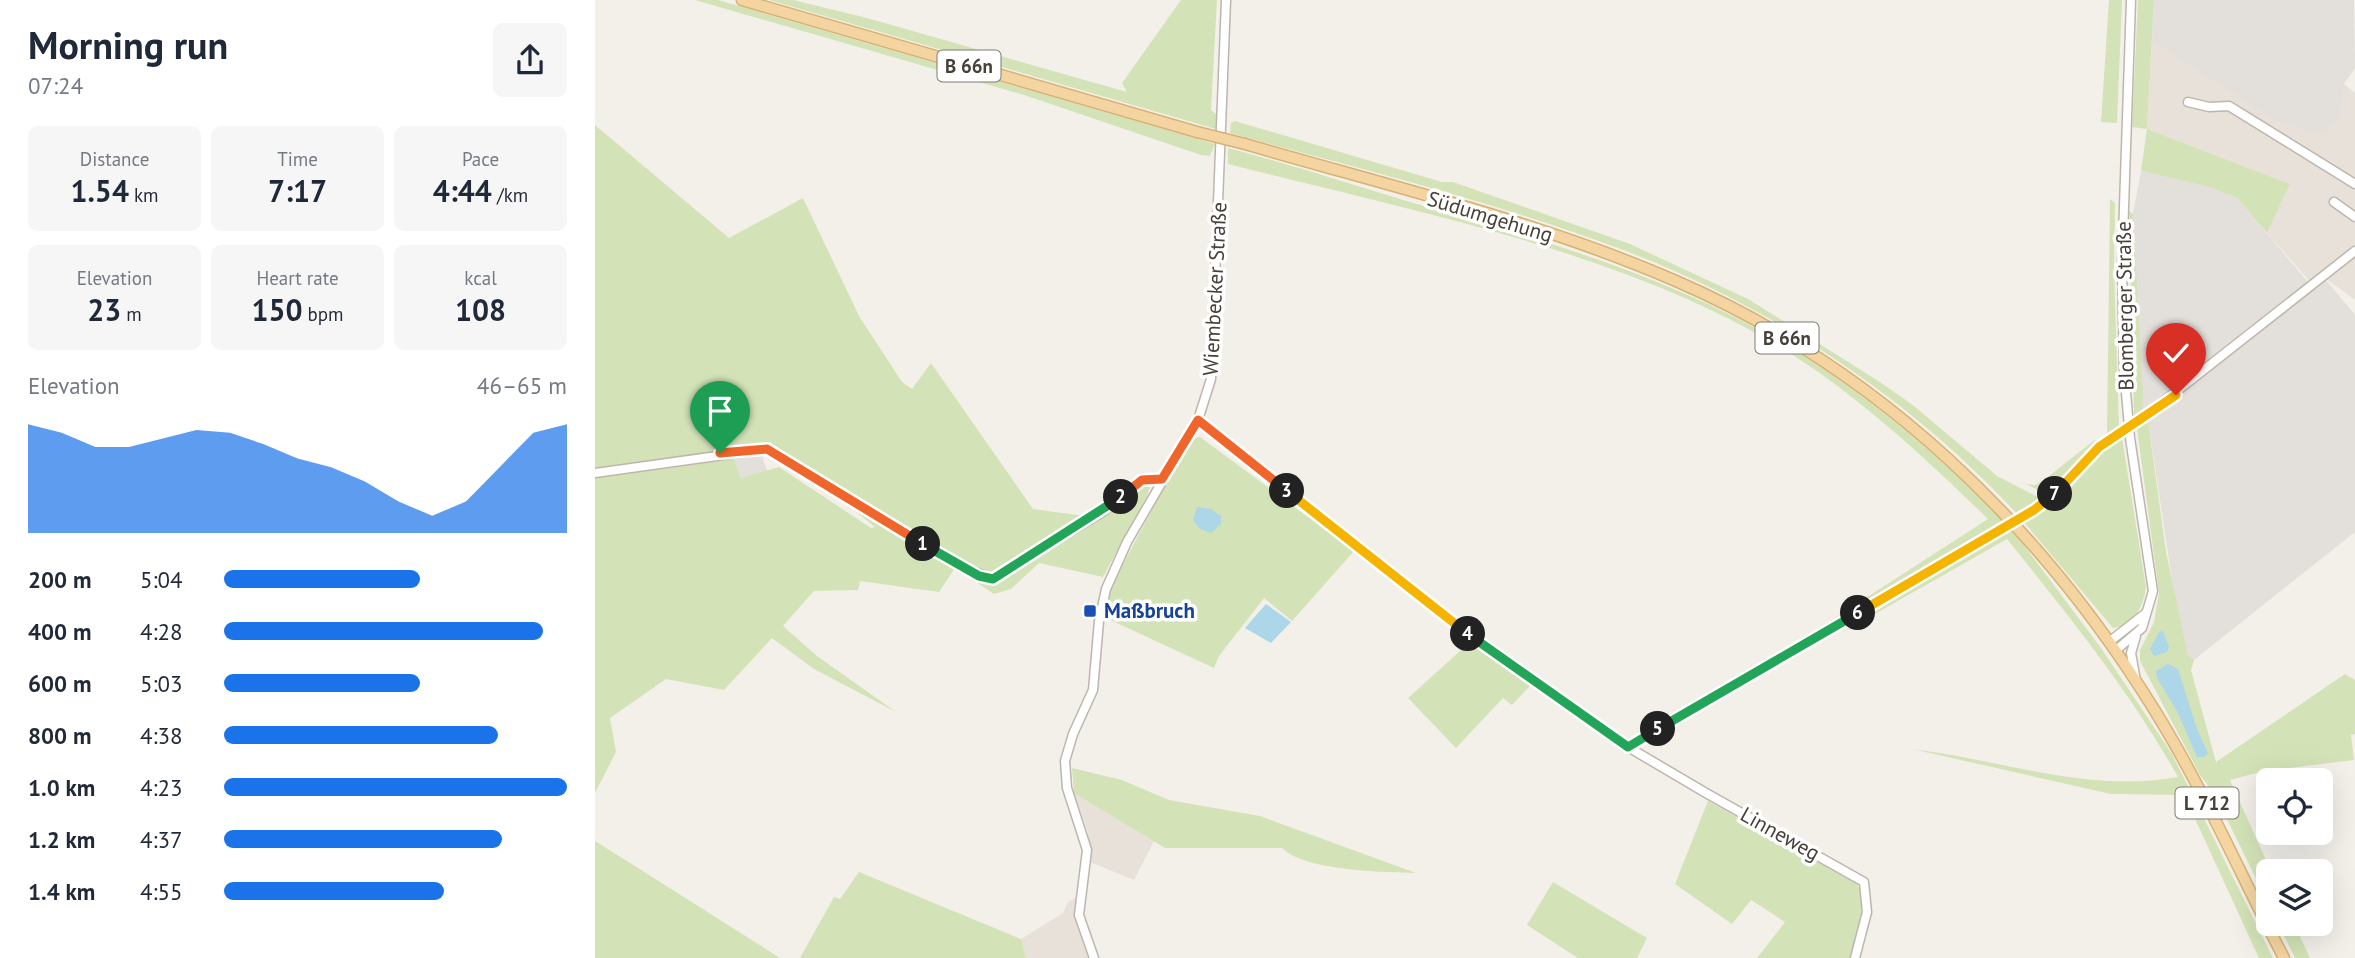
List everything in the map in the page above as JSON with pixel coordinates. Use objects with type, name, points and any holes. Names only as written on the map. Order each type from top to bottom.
[{"type":"main road","name":"Südumgehung","points":[[741,0],[1245,145],[1610,254],[1678,282],[1786,337],[1868,391],[1973,480],[2034,545],[2112,647]]},
{"type":"main road","name":"L 712","points":[[2112,647],[2205,799],[2284,958]]},
{"type":"street","name":"Wiembecker Straße","points":[[1094,958],[1079,915],[1087,849],[1067,788],[1065,761],[1073,734],[1093,690],[1099,621],[1106,589],[1162,479],[1198,420],[1209,392],[1215,351],[1226,0]]},
{"type":"street","name":"Blomberger Straße","points":[[2112,647],[2136,636],[2145,623],[2153,578],[2130,438],[2123,331],[2124,156],[2131,0]]},
{"type":"street","points":[[2188,103],[2209,107],[2229,106],[2355,184]]},
{"type":"street","points":[[2334,202],[2355,217]]},
{"type":"street","points":[[1198,420],[1469,634],[1628,747],[2034,510],[2049,499],[2091,454],[2145,416],[2355,251]]},
{"type":"street","points":[[595,473],[767,449],[958,565],[993,579],[1104,511],[1142,480],[1162,479]]},
{"type":"street","points":[[2112,647],[2148,610]]},
{"type":"street","points":[[2136,636],[2131,653],[2137,684]]},
{"type":"street","name":"Linneweg","points":[[1628,747],[1864,883],[1867,912],[1855,958]]},
{"type":"shaded area","points":[[2154,0],[2354,0],[2355,68],[2344,84],[2340,114],[2325,135],[2277,120],[2152,41]]},
{"type":"shaded area","points":[[2152,41],[2244,98],[2340,114],[2344,84],[2355,93],[2355,300],[2322,276],[2311,283],[2267,233],[2290,184],[2147,129]]},
{"type":"shaded area","points":[[2141,171],[2213,188],[2237,198],[2313,288],[2326,280],[2355,315],[2355,532],[2194,660],[2188,655],[2174,593],[2148,420],[2142,412],[2133,214]]},
{"type":"shaded area","points":[[761,453],[767,471],[741,478],[734,459]]},
{"type":"shaded area","points":[[1074,793],[1154,841],[1134,880],[1090,862],[1088,832]]},
{"type":"shaded area","points":[[1077,897],[1079,927],[1089,958],[1026,958],[1021,939],[1063,913],[1068,902]]},
{"type":"green space","points":[[695,0],[718,0],[1215,144],[1210,156],[1201,155],[1024,95]]},
{"type":"green space","points":[[769,0],[793,0],[867,18],[1127,92],[1122,83],[1181,0],[1217,0],[1211,110],[1216,114],[1216,129]]},
{"type":"green space","points":[[2109,0],[2122,0],[2117,123],[2101,122]]},
{"type":"green space","points":[[2138,0],[2154,0],[2147,129],[2132,127]]},
{"type":"green space","points":[[1235,121],[1442,182],[1453,182],[1630,244],[1748,299],[1880,382],[1914,406],[1997,476],[2038,497],[2038,503],[2018,515],[1932,433],[1886,395],[1837,360],[1786,329],[1681,274],[1626,251],[1528,217],[1230,133],[1231,123]]},
{"type":"green space","points":[[595,125],[729,238],[803,198],[859,316],[902,382],[912,389],[931,363],[1033,509],[1085,516],[1144,476],[1152,480],[1147,496],[1103,577],[1039,563],[1011,589],[994,594],[955,568],[939,592],[860,581],[858,590],[814,591],[783,626],[817,656],[896,712],[814,669],[772,638],[724,690],[666,679],[610,718],[616,752],[595,793],[595,478],[734,459],[741,478],[779,467],[871,528],[875,527],[770,442],[595,470]]},
{"type":"green space","points":[[2147,129],[2290,184],[2267,233],[2237,198],[2213,188],[2141,171]]},
{"type":"green space","points":[[1228,148],[1554,245],[1695,298],[1784,344],[1844,383],[1927,449],[2006,522],[1804,638],[1988,519],[1914,450],[1836,385],[1780,347],[1717,313],[1651,284],[1511,236],[1228,164]]},
{"type":"green space","points":[[2110,199],[2115,203],[2114,266],[2119,428],[2107,436]]},
{"type":"green space","points":[[2129,211],[2133,214],[2143,397],[2142,412],[2134,418]]},
{"type":"green space","points":[[2148,420],[2166,552],[2188,655],[2194,660],[2191,670],[2216,762],[2345,674],[2355,680],[2355,734],[2351,735],[2354,760],[2289,768],[2256,768],[2256,773],[2230,780],[2256,838],[2256,845],[2259,845],[2266,859],[2256,859],[2256,879],[2214,793],[2200,775],[2140,661],[2140,650],[2154,622],[2159,593],[2137,428]]},
{"type":"green space","points":[[1200,437],[1354,551],[1292,621],[1264,598],[1219,656],[1214,668],[1106,618],[1106,603],[1115,579],[1190,439]]},
{"type":"green space","points":[[2122,438],[2146,587],[2137,614],[2127,624],[2113,628],[2023,521],[2049,502]]},
{"type":"green space","points":[[2096,439],[2089,453],[2051,491],[2040,491],[2026,484],[2035,485],[2044,480]]},
{"type":"green space","points":[[2011,528],[2101,648],[2172,754],[2256,924],[2256,936],[2262,936],[2273,958],[2259,958],[2184,795],[2111,794],[1912,749],[2078,778],[2145,781],[2178,777],[2119,684],[2007,539],[1836,636]]},
{"type":"green space","points":[[1470,642],[1531,685],[1512,705],[1503,698],[1456,748],[1408,698]]},
{"type":"green space","points":[[1072,768],[1122,780],[1169,800],[1260,816],[1416,873],[1326,866],[1293,856],[1282,848],[1165,848],[1074,793]]},
{"type":"green space","points":[[1708,801],[1856,883],[1861,891],[1863,910],[1852,958],[1757,958],[1785,922],[1751,900],[1732,924],[1675,884]]},
{"type":"green space","points":[[595,841],[600,844],[780,958],[595,958]]},
{"type":"green space","points":[[859,872],[1021,939],[1026,958],[800,958],[834,897],[840,899]]},
{"type":"green space","points":[[1553,882],[1647,938],[1637,958],[1578,958],[1527,925]]},
{"type":"green space","points":[[2284,936],[2300,936],[2310,958],[2295,958]]},
{"type":"water","points":[[1197,507],[1211,509],[1221,516],[1221,524],[1211,533],[1200,529],[1193,520]]},
{"type":"water","points":[[1266,604],[1291,622],[1271,643],[1245,628]]},
{"type":"water","points":[[2163,631],[2169,647],[2167,652],[2154,656],[2150,649],[2159,632]]},
{"type":"water","points":[[2168,664],[2178,669],[2197,729],[2208,753],[2204,757],[2197,757],[2178,713],[2157,678],[2156,671]]},
{"type":"place","name":"Maßbruch","points":[[1090,611]]},
{"type":"route","points":[[720,453],[767,449],[958,565],[979,576],[993,579],[1104,511],[1142,480],[1154,477],[1162,479],[1198,420],[1469,634],[1628,747],[2034,510],[2060,489],[2099,447],[2176,395]]}]
